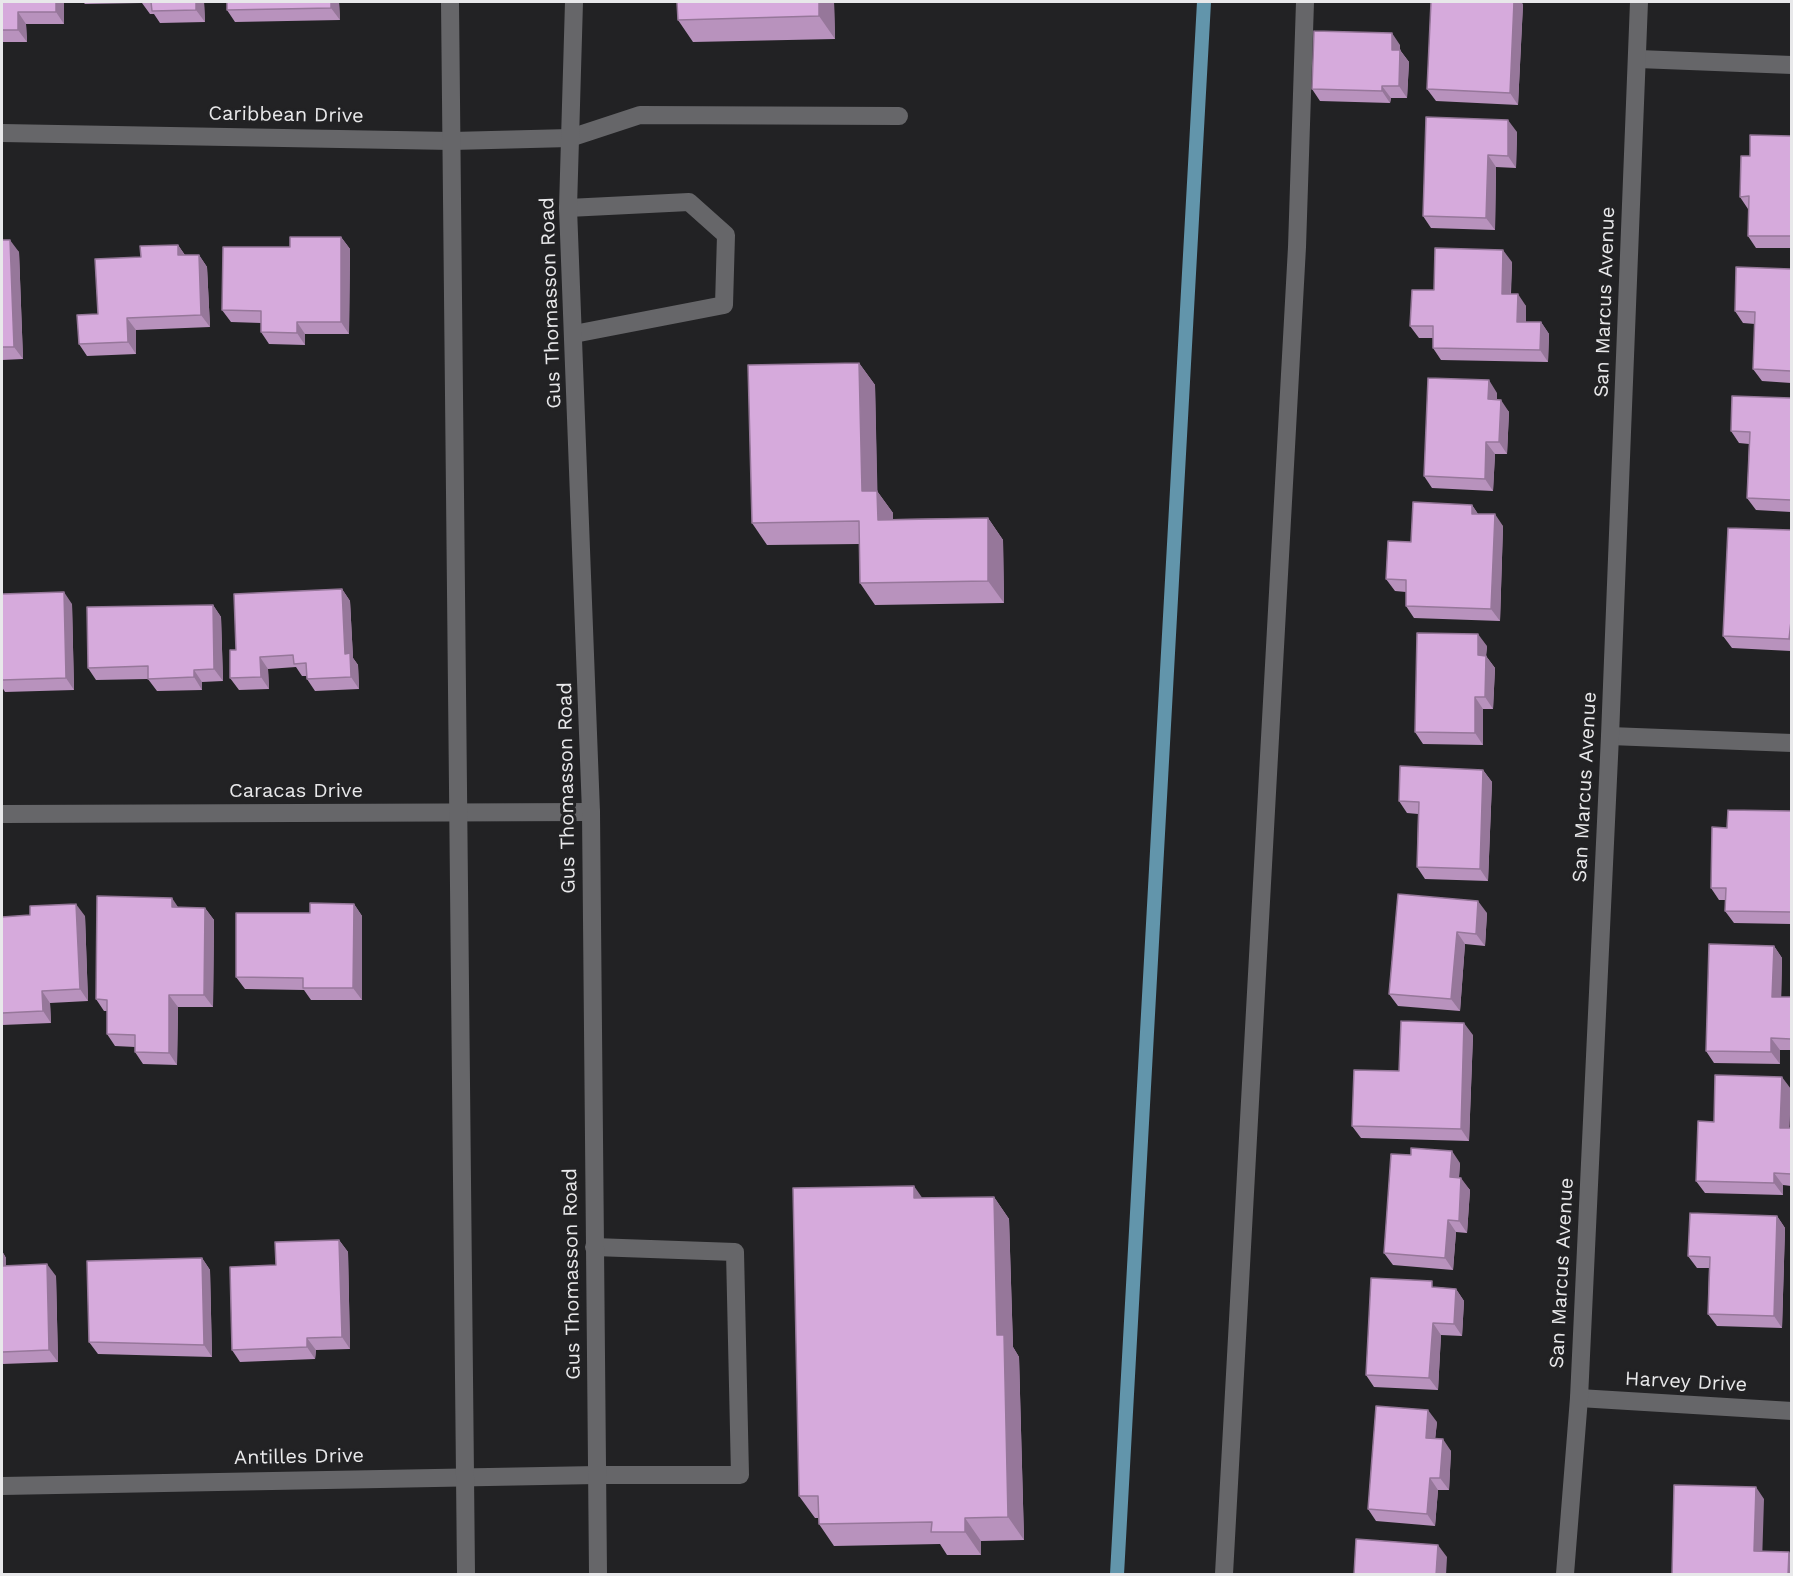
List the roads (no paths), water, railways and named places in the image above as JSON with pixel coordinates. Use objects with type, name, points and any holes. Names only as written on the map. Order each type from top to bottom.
[{"type":"street","points":[[450,2],[466,1575]]},
{"type":"street","name":"Gus Thomasson Road","points":[[574,2],[568,208],[591,812],[598,1575]]},
{"type":"street","points":[[1224,1575],[1297,259],[1305,2]]},
{"type":"street","name":"San Marcus Avenue","points":[[1565,1575],[1579,1398],[1610,736],[1640,2]]},
{"type":"street","points":[[1638,59],[1791,65]]},
{"type":"street","name":"Caribbean Drive","points":[[2,133],[452,141],[570,138],[640,115],[899,116]]},
{"type":"street","points":[[568,208],[689,202],[726,236],[724,305],[574,334]]},
{"type":"street","points":[[1610,736],[1791,743]]},
{"type":"street","name":"Caracas Drive","points":[[2,814],[591,812]]},
{"type":"street","name":"Antilles Drive","points":[[2,1486],[597,1475],[740,1475],[735,1252],[594,1247]]},
{"type":"street","name":"Harvey Drive","points":[[1579,1398],[1791,1411]]},
{"type":"waterway","points":[[1117,1574],[1204,2]]}]
